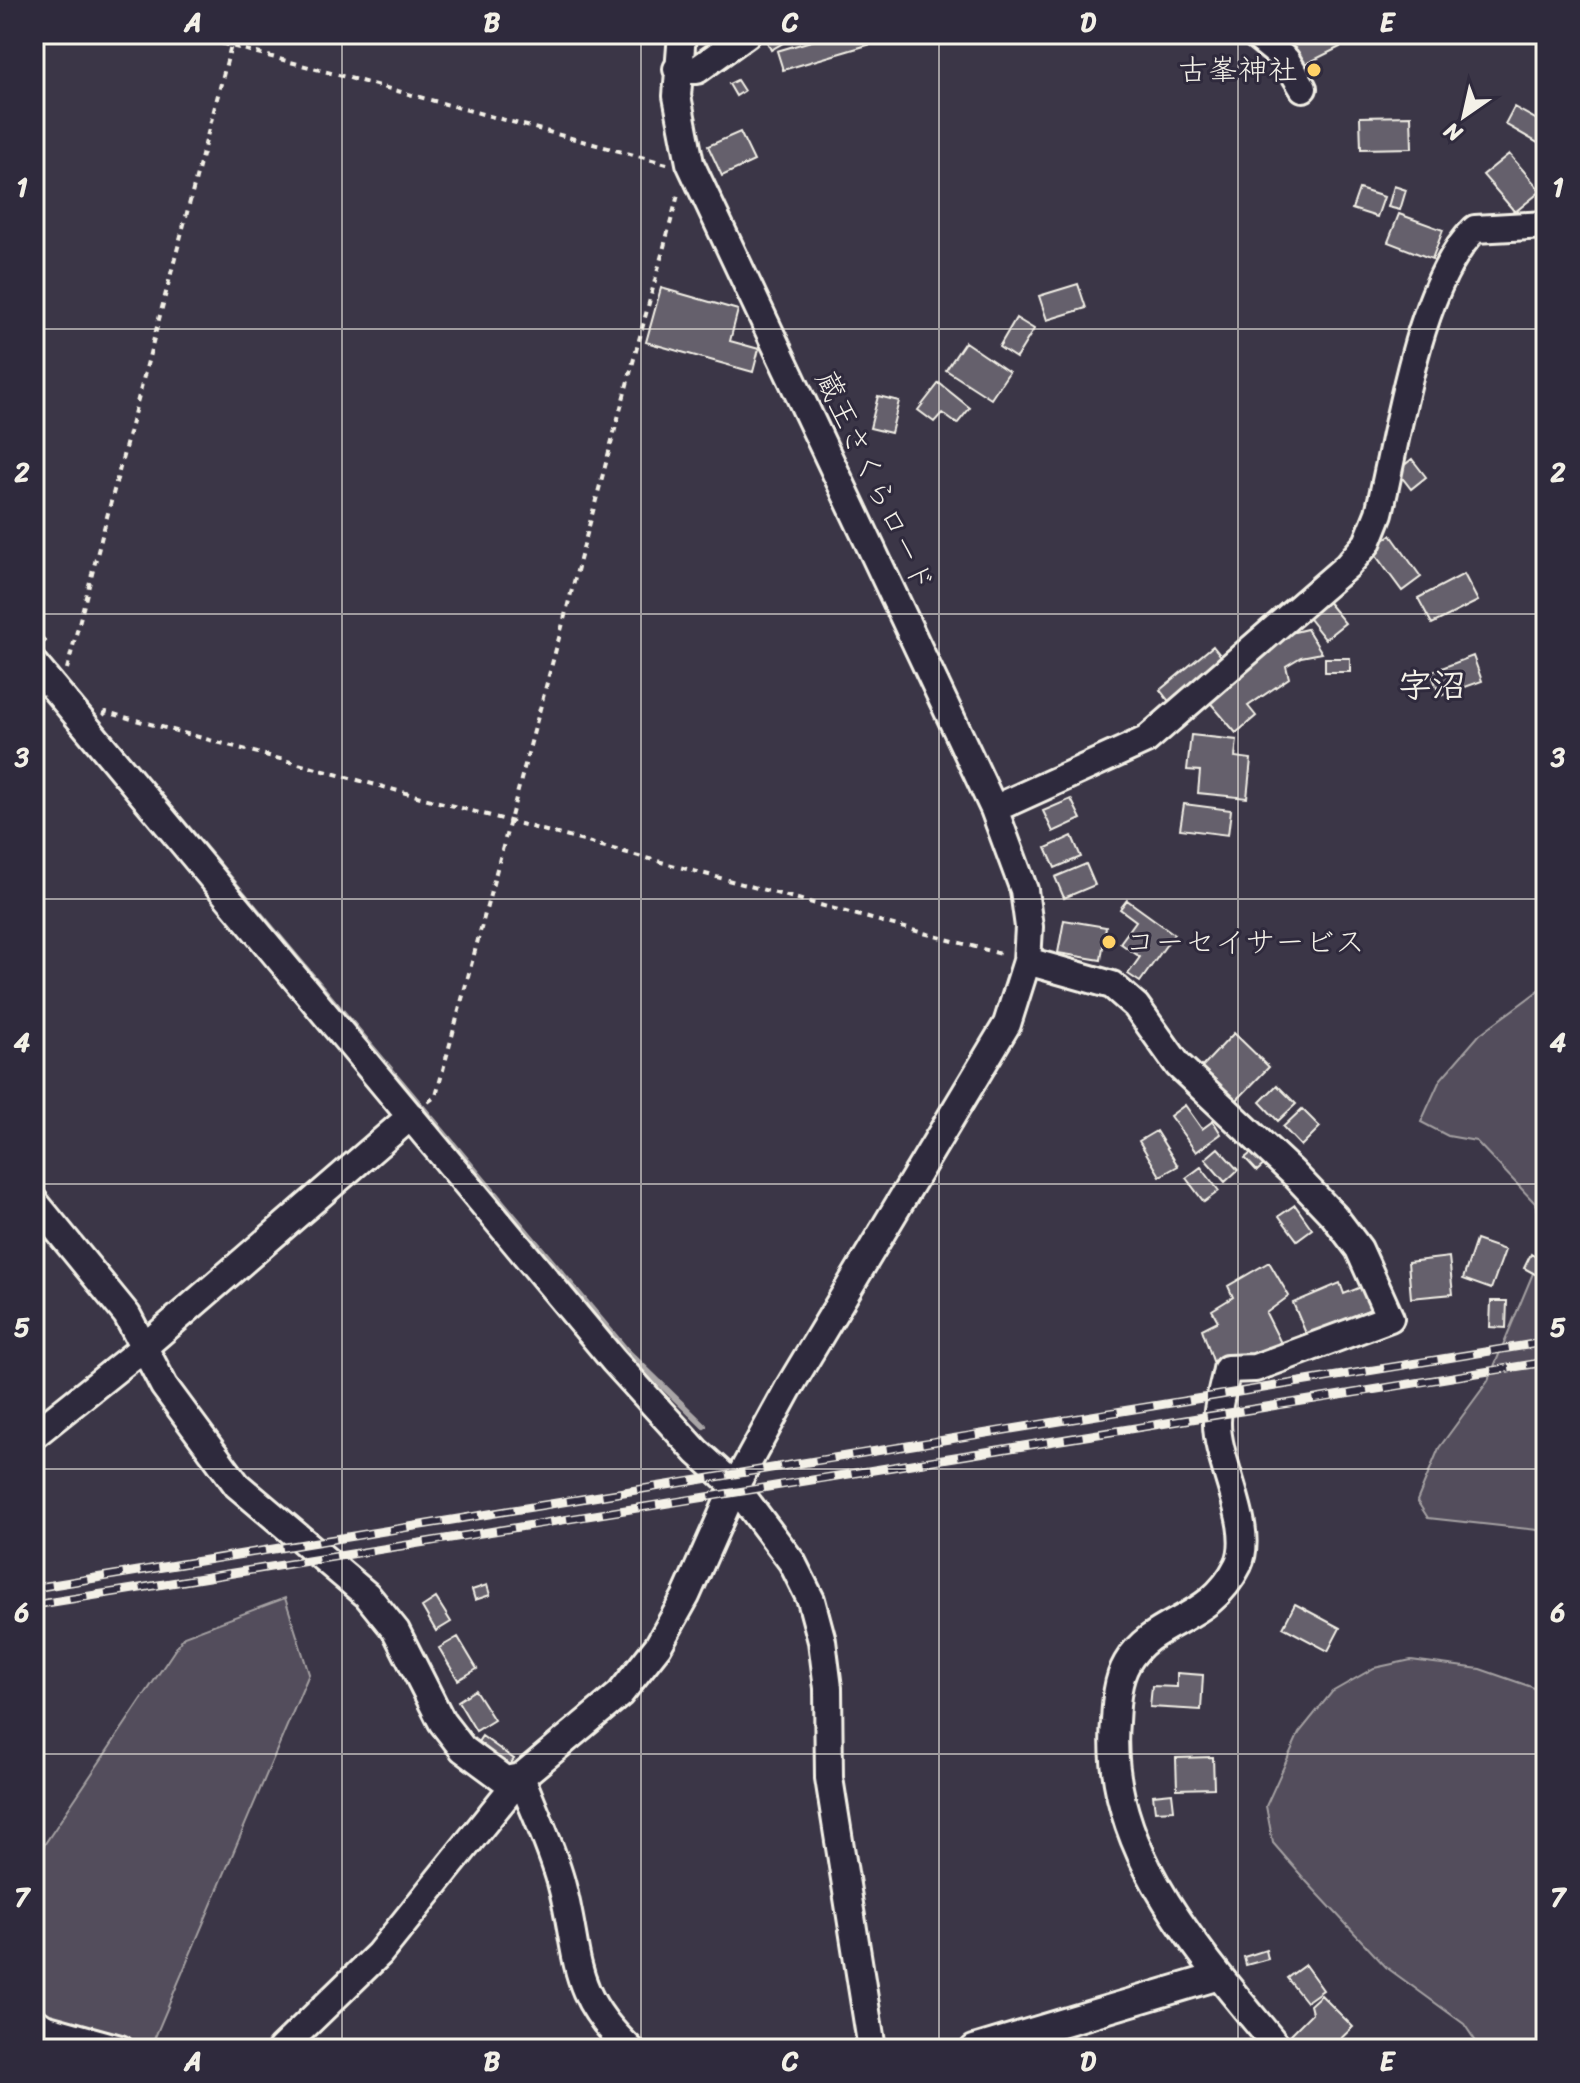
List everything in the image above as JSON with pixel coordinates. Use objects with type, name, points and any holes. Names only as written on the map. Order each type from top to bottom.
[{"type":"street","name":"蔵王さくらロード","points":[[281,2049],[379,1954],[521,1777],[620,1694],[658,1646],[686,1596],[735,1486],[788,1389],[992,1054],[1020,990],[1027,961],[1029,927],[1024,890],[994,809],[694,172],[679,122],[677,69],[682,34]]},
{"type":"street","points":[[677,69],[697,70],[747,34]]},
{"type":"street","points":[[1254,34],[1286,60],[1303,88]]},
{"type":"street","points":[[994,809],[1146,740],[1347,566],[1367,543],[1379,513],[1426,313],[1464,239],[1475,229],[1546,225]]},
{"type":"street","points":[[34,664],[420,1109],[614,1361],[697,1452],[735,1486],[792,1562],[811,1600],[822,1641],[828,1688],[829,1778],[872,2049]]},
{"type":"street","points":[[1027,961],[1112,985],[1136,1006],[1178,1065],[1292,1172],[1334,1216],[1359,1249],[1390,1318],[1255,1368],[1227,1369],[1216,1424],[1242,1536],[1240,1563],[1217,1597],[1193,1615],[1146,1638],[1126,1664],[1117,1690],[1113,1744],[1121,1800],[1131,1836],[1171,1909],[1219,1976],[1279,2049]]},
{"type":"street","points":[[34,1435],[144,1347],[420,1109]]},
{"type":"street","points":[[34,1201],[127,1315],[164,1386],[237,1485],[367,1595],[396,1631],[442,1722],[463,1749],[505,1780],[521,1777],[561,1881],[577,1975],[613,2034],[630,2049]]},
{"type":"street","points":[[974,2049],[1219,1976]]},
{"type":"street","points":[[34,2021],[44,2028],[120,2049]]},
{"type":"path","points":[[187,34],[694,172],[679,188],[436,1096],[420,1109]]},
{"type":"path","points":[[77,680],[67,669],[234,34]]},
{"type":"path","points":[[96,702],[104,714],[510,819],[1027,961]]},
{"type":"shaded area","points":[[1546,985],[1546,1235],[1535,1203],[1476,1141],[1448,1136],[1421,1122],[1440,1080],[1480,1034]]},
{"type":"shaded area","points":[[1546,1242],[1546,1531],[1428,1518],[1417,1501],[1439,1448],[1488,1381]]},
{"type":"shaded area","points":[[285,1598],[309,1674],[150,2049],[34,2049],[34,1860],[184,1636]]},
{"type":"shaded area","points":[[1411,1660],[1480,1669],[1546,1692],[1546,2049],[1481,2049],[1464,2024],[1386,1967],[1273,1843],[1266,1806],[1299,1733],[1332,1692],[1374,1668]]},
{"type":"building","points":[[763,34],[798,34],[771,50]]},
{"type":"building","points":[[835,34],[868,34],[871,44],[783,70],[777,51]]},
{"type":"building","points":[[1292,34],[1333,34],[1340,47],[1298,68],[1283,38]]},
{"type":"building","points":[[737,80],[744,91],[736,96],[729,84]]},
{"type":"building","points":[[1514,107],[1546,125],[1538,143],[1505,124]]},
{"type":"building","points":[[1411,116],[1412,148],[1361,149],[1360,117]]},
{"type":"building","points":[[740,132],[754,161],[722,176],[708,146]]},
{"type":"building","points":[[1509,154],[1541,191],[1515,212],[1483,175]]},
{"type":"building","points":[[1394,186],[1406,190],[1400,210],[1388,207]]},
{"type":"building","points":[[1359,189],[1384,197],[1377,217],[1352,209]]},
{"type":"building","points":[[1399,214],[1443,230],[1432,259],[1388,242]]},
{"type":"building","points":[[1078,284],[1086,308],[1047,320],[1039,296]]},
{"type":"building","points":[[661,288],[738,310],[730,341],[759,349],[753,372],[646,342]]},
{"type":"building","points":[[1016,318],[1034,329],[1016,358],[999,347]]},
{"type":"building","points":[[965,342],[1009,372],[991,399],[946,370]]},
{"type":"building","points":[[939,383],[970,408],[957,424],[942,413],[934,422],[918,410]]},
{"type":"building","points":[[878,396],[899,401],[891,433],[870,428]]},
{"type":"building","points":[[1412,459],[1426,477],[1411,489],[1397,471]]},
{"type":"building","points":[[1391,535],[1421,577],[1402,591],[1371,549]]},
{"type":"building","points":[[1464,574],[1478,601],[1432,624],[1418,598]]},
{"type":"building","points":[[1326,600],[1345,623],[1325,639],[1306,615]]},
{"type":"building","points":[[1307,629],[1322,653],[1301,657],[1286,666],[1289,678],[1248,706],[1256,716],[1236,733],[1208,700],[1286,634]]},
{"type":"building","points":[[1213,646],[1224,660],[1171,704],[1160,690]]},
{"type":"building","points":[[1473,656],[1482,681],[1440,696],[1431,672]]},
{"type":"building","points":[[1325,658],[1350,658],[1350,672],[1325,672]]},
{"type":"building","points":[[1191,735],[1237,740],[1235,757],[1251,759],[1247,798],[1198,793],[1200,771],[1187,770]]},
{"type":"building","points":[[1071,799],[1081,819],[1053,832],[1043,811]]},
{"type":"building","points":[[1184,804],[1231,810],[1228,835],[1180,829]]},
{"type":"building","points":[[1072,836],[1081,857],[1055,868],[1046,848]]},
{"type":"building","points":[[1086,864],[1095,885],[1064,898],[1055,877]]},
{"type":"building","points":[[1127,900],[1174,934],[1140,982],[1128,974],[1140,957],[1120,943],[1136,921],[1120,909]]},
{"type":"building","points":[[1064,920],[1106,927],[1101,960],[1058,953]]},
{"type":"building","points":[[1234,1033],[1269,1067],[1235,1102],[1200,1069]]},
{"type":"building","points":[[1277,1085],[1296,1104],[1278,1121],[1260,1102]]},
{"type":"building","points":[[1185,1105],[1202,1129],[1213,1121],[1221,1134],[1196,1152],[1170,1116]]},
{"type":"building","points":[[1302,1109],[1320,1127],[1301,1146],[1283,1127]]},
{"type":"building","points":[[1156,1131],[1178,1166],[1160,1176],[1139,1141]]},
{"type":"building","points":[[1218,1148],[1238,1170],[1225,1182],[1205,1159]]},
{"type":"building","points":[[1256,1149],[1267,1162],[1257,1171],[1245,1158]]},
{"type":"building","points":[[1201,1167],[1219,1191],[1204,1202],[1186,1178]]},
{"type":"building","points":[[1295,1205],[1312,1229],[1297,1240],[1279,1216]]},
{"type":"building","points":[[1476,1240],[1505,1250],[1491,1289],[1463,1279]]},
{"type":"building","points":[[1531,1254],[1546,1263],[1546,1280],[1524,1268]]},
{"type":"building","points":[[1449,1257],[1453,1294],[1411,1298],[1408,1262]]},
{"type":"building","points":[[1269,1262],[1289,1296],[1266,1313],[1281,1343],[1251,1361],[1213,1361],[1202,1329],[1218,1321],[1212,1310],[1233,1297],[1228,1286]]},
{"type":"building","points":[[1340,1283],[1344,1294],[1361,1287],[1371,1309],[1307,1336],[1293,1303]]},
{"type":"building","points":[[1491,1301],[1507,1301],[1506,1328],[1490,1327]]},
{"type":"building","points":[[487,1585],[490,1595],[475,1600],[472,1590]]},
{"type":"building","points":[[436,1598],[451,1622],[436,1631],[422,1607]]},
{"type":"building","points":[[1295,1604],[1340,1628],[1328,1651],[1283,1627]]},
{"type":"building","points":[[458,1637],[477,1669],[458,1680],[439,1648]]},
{"type":"building","points":[[1177,1673],[1203,1675],[1201,1710],[1150,1707],[1152,1686],[1177,1687]]},
{"type":"building","points":[[475,1690],[494,1720],[476,1731],[458,1701]]},
{"type":"building","points":[[482,1736],[514,1759],[503,1773],[472,1751]]},
{"type":"building","points":[[1213,1757],[1214,1788],[1177,1789],[1176,1758]]},
{"type":"building","points":[[1172,1793],[1174,1810],[1155,1811],[1153,1795]]},
{"type":"building","points":[[1266,1950],[1268,1959],[1246,1965],[1244,1957]]},
{"type":"building","points":[[1305,1965],[1323,1990],[1306,2002],[1287,1978]]},
{"type":"building","points":[[1321,1995],[1353,2027],[1330,2049],[1306,2049],[1291,2034],[1312,2013],[1310,2005]]},
{"type":"waterway","points":[[34,645],[46,659]]},
{"type":"waterway","points":[[171,808],[627,1351],[704,1426]]},
{"type":"railway","points":[[34,1588],[1546,1342]]},
{"type":"railway","points":[[34,1605],[1546,1362]]},
{"type":"place","name":"古峯神社","points":[[1314,70]]},
{"type":"place","name":"コーセイサービス","points":[[1109,942]]},
{"type":"district","name":"字沼","points":[[1432,685]]}]
